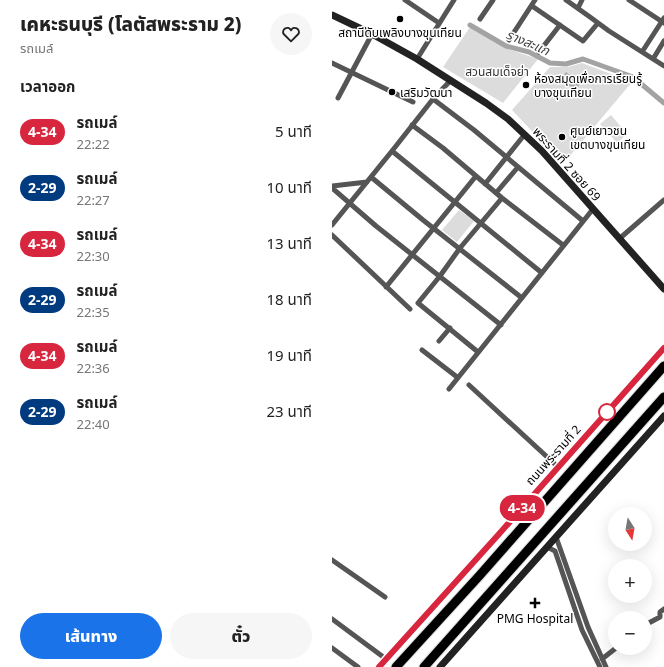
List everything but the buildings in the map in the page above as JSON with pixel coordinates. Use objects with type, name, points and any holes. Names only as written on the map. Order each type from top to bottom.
[{"type":"highway","name":"ถนนพระรามที่ 2","points":[[396,667],[480,575],[664,366]]},
{"type":"highway","points":[[424,667],[664,397]]},
{"type":"main road","name":"พระรามที่ 2 ซอย 69","points":[[332,15],[372,34],[417,59],[502,115],[525,134],[542,151],[664,289]]},
{"type":"main road","name":"ถนนพระรามที่ 2","points":[[379,667],[664,348]]},
{"type":"main road","points":[[440,667],[664,416]]},
{"type":"street","points":[[405,0],[440,23]]},
{"type":"street","points":[[417,59],[454,0]]},
{"type":"street","points":[[480,19],[493,0]]},
{"type":"street","points":[[509,40],[535,0]]},
{"type":"street","points":[[566,0],[609,31],[664,66]]},
{"type":"street","points":[[578,8],[582,0]]},
{"type":"street","points":[[629,0],[663,21],[642,52]]},
{"type":"street","points":[[532,6],[584,41],[598,23]]},
{"type":"street","points":[[540,52],[560,25]]},
{"type":"street","points":[[338,98],[372,34]]},
{"type":"street","points":[[653,59],[664,41]]},
{"type":"street","points":[[332,63],[413,102]]},
{"type":"street","points":[[332,225],[433,99],[451,80]]},
{"type":"street","points":[[433,99],[583,221]]},
{"type":"street","points":[[412,125],[443,148],[502,198],[563,245]]},
{"type":"street","points":[[485,184],[525,134]]},
{"type":"street","points":[[392,151],[542,273]]},
{"type":"street","points":[[496,193],[518,167]]},
{"type":"street","points":[[386,287],[476,176]]},
{"type":"street","points":[[372,177],[434,229],[522,298]]},
{"type":"street","points":[[332,187],[367,182]]},
{"type":"street","points":[[332,187],[349,204],[501,324]]},
{"type":"street","points":[[478,352],[418,303],[460,248],[502,198]]},
{"type":"street","points":[[619,239],[664,200]]},
{"type":"street","points":[[449,389],[457,377],[593,209]]},
{"type":"street","points":[[332,235],[410,309]]},
{"type":"street","points":[[439,341],[450,328]]},
{"type":"street","points":[[422,350],[457,377]]},
{"type":"street","points":[[469,386],[558,467]]},
{"type":"street","points":[[556,537],[588,628],[606,667]]},
{"type":"street","points":[[547,547],[555,551],[582,630],[600,667]]},
{"type":"street","points":[[332,560],[385,597]]},
{"type":"street","points":[[652,621],[660,617],[660,612],[664,609]]},
{"type":"street","points":[[332,619],[386,659]]},
{"type":"street","points":[[332,648],[358,667]]},
{"type":"street","points":[[602,659],[608,654]]},
{"type":"green space","name":"สวนสมเด็จย่า","points":[[470,27],[505,48],[538,59],[503,103],[443,67]]},
{"type":"green space","name":"ศูนย์เยาวชน เขตบางขุนเทียน","points":[[582,63],[632,82],[563,164],[512,110],[550,67],[568,67]]},
{"type":"green space","points":[[611,115],[627,134],[617,143],[600,124]]},
{"type":"green space","points":[[459,210],[474,221],[457,242],[442,230]]},
{"type":"shaded area","points":[[566,72],[580,84],[575,90],[561,79]]},
{"type":"waterway","name":"รางสะแก","points":[[470,25],[506,46],[529,52],[550,63],[566,64],[583,59],[633,77],[664,103]]},
{"type":"bus line","name":"4-34","points":[[379,667],[664,348]]},
{"type":"place","name":"สถานีดับเพลิงบางขุนเทียน","points":[[400,19]]},
{"type":"place","name":"ห้องสมุดเพื่อการเรียนรู้ บางขุนเทียน","points":[[526,85]]},
{"type":"place","name":"เสริมวัฒนา","points":[[392,92]]},
{"type":"place","name":"ศูนย์เยาวชน เขตบางขุนเทียน","points":[[562,137]]},
{"type":"place","name":"PMG Hospital","points":[[535,603]]}]
